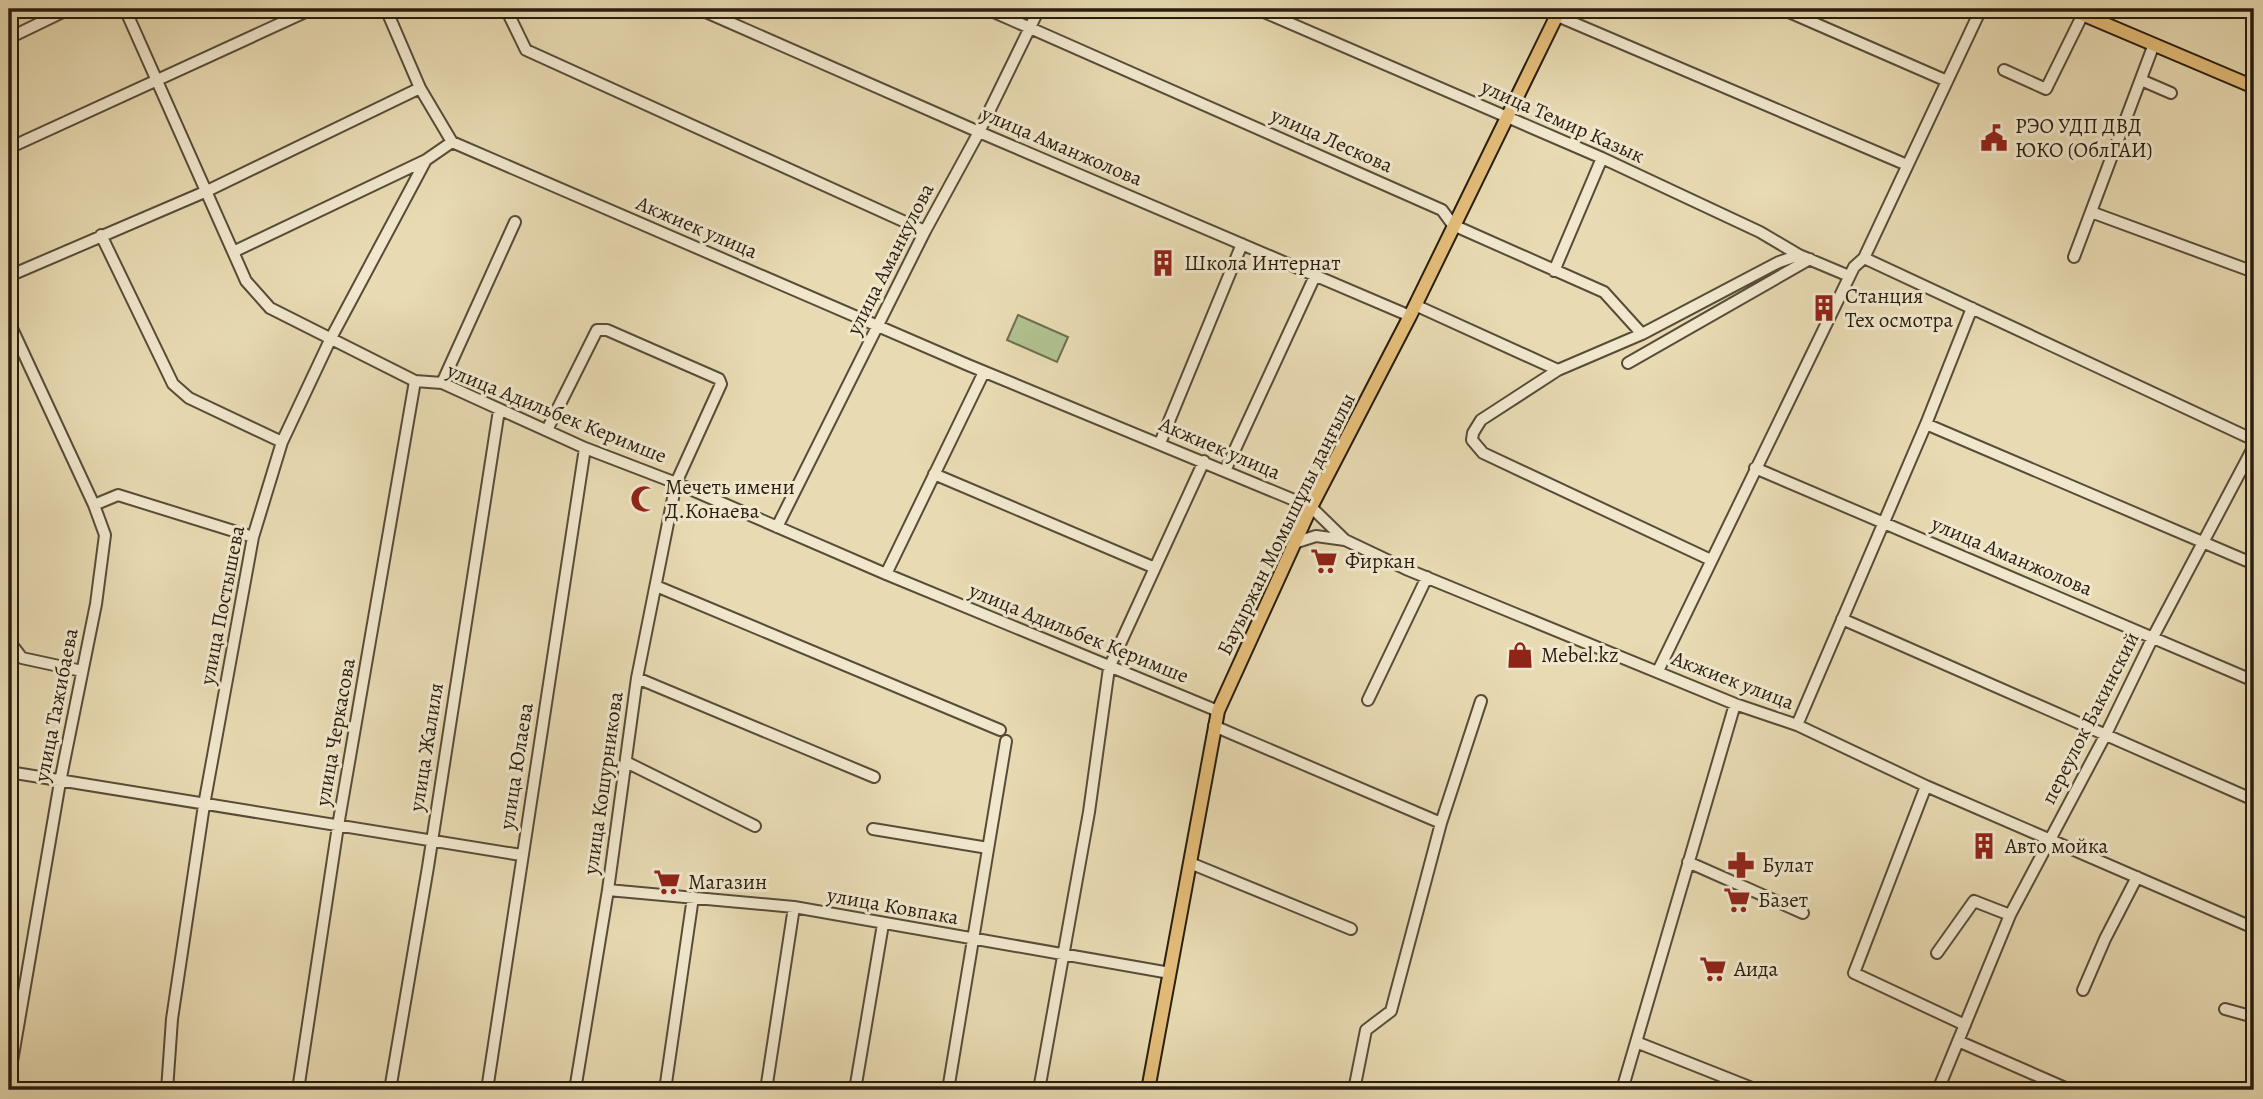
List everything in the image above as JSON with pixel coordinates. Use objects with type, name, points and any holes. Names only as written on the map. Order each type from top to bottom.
[{"type":"main road","points":[[2070,9],[2254,87]]},
{"type":"main road","name":"Бауыржан Момышұлы даңғылы","points":[[1149,1090],[1218,711],[1311,507],[1413,310],[1558,12]]},
{"type":"street","points":[[10,33],[69,9]]},
{"type":"street","name":"улица Адильбек Керимше","points":[[125,9],[246,281],[270,308],[415,381],[442,383],[585,448],[676,483],[1109,668],[1218,711]]},
{"type":"street","points":[[9,148],[312,9]]},
{"type":"street","points":[[233,252],[426,160],[452,142],[420,88],[386,9]]},
{"type":"street","points":[[506,9],[526,50],[925,231]]},
{"type":"street","name":"улица Аманжолова","points":[[699,9],[1315,276],[1413,310],[1558,370]]},
{"type":"street","name":"улица Лескова","points":[[987,9],[1442,210],[1453,225],[1604,292],[1642,334]]},
{"type":"street","name":"улица Аманкулова","points":[[777,527],[1039,9]]},
{"type":"street","name":"улица Темир Казык","points":[[1257,9],[1602,158],[1760,232],[1810,260],[1849,276]]},
{"type":"street","points":[[1541,9],[1558,12],[1907,165]]},
{"type":"street","points":[[1782,9],[1947,81]]},
{"type":"street","points":[[1658,671],[1849,276],[1864,258],[1981,9]]},
{"type":"street","points":[[2004,70],[2046,89],[2083,14]]},
{"type":"street","points":[[2074,257],[2154,44]]},
{"type":"street","points":[[2141,80],[2171,93]]},
{"type":"street","points":[[9,276],[101,234],[207,191],[420,88]]},
{"type":"street","name":"Акжиек улица","points":[[452,142],[984,372],[1311,507],[1345,540],[1427,577],[1735,704],[1797,725],[1926,786],[2254,928]]},
{"type":"street","points":[[1555,271],[1602,158]]},
{"type":"street","name":"улица Постышева","points":[[167,1090],[172,1019],[204,805],[253,537],[282,442],[331,338],[426,160]]},
{"type":"street","points":[[2091,212],[2254,272]]},
{"type":"street","points":[[442,383],[515,222]]},
{"type":"street","points":[[101,234],[173,384],[189,398],[282,442]]},
{"type":"street","points":[[1160,443],[1242,244]]},
{"type":"street","points":[[1711,560],[1483,453],[1472,440],[1473,433],[1480,420],[1558,370],[1642,334],[1798,254]]},
{"type":"street","points":[[1864,258],[2254,443]]},
{"type":"street","points":[[1628,363],[1810,260]]},
{"type":"street","points":[[1225,471],[1315,276]]},
{"type":"street","points":[[1797,725],[1926,424],[1972,308]]},
{"type":"street","name":"улица Тажибаева","points":[[9,321],[94,505],[105,535],[96,604],[60,782],[9,1079]]},
{"type":"street","name":"улица Кошурникова","points":[[547,430],[597,330],[607,330],[719,379],[721,384],[676,483],[637,678],[608,890],[575,1090]]},
{"type":"street","points":[[886,574],[984,372]]},
{"type":"street","name":"улица Черкасова","points":[[298,1090],[338,826],[415,381]]},
{"type":"street","name":"улица Жалиля","points":[[390,1090],[499,410]]},
{"type":"street","points":[[1926,424],[2254,564]]},
{"type":"street","name":"переулок Бакинский","points":[[1938,1090],[2010,915],[2106,734],[2254,443]]},
{"type":"street","name":"улица Юлаева","points":[[487,1090],[585,448]]},
{"type":"street","points":[[1039,1090],[1089,812],[1109,668],[1204,461]]},
{"type":"street","name":"улица Аманжолова","points":[[1755,468],[2254,681]]},
{"type":"street","points":[[934,474],[1155,568]]},
{"type":"street","points":[[94,505],[118,495],[253,537]]},
{"type":"street","points":[[1294,543],[1311,536],[1345,540]]},
{"type":"street","points":[[1368,700],[1427,577]]},
{"type":"street","points":[[656,586],[1000,730]]},
{"type":"street","points":[[1842,619],[2254,800]]},
{"type":"street","points":[[9,641],[22,658],[82,671]]},
{"type":"street","points":[[637,678],[874,777]]},
{"type":"street","points":[[1354,1090],[1366,1030],[1391,1011],[1441,823],[1481,701]]},
{"type":"street","points":[[1622,1090],[1735,704]]},
{"type":"street","points":[[1214,726],[1441,823]]},
{"type":"street","points":[[948,1090],[1006,741]]},
{"type":"street","points":[[626,762],[755,826]]},
{"type":"street","points":[[9,772],[521,855]]},
{"type":"street","points":[[1926,786],[1854,973],[1965,1025]]},
{"type":"street","points":[[873,829],[988,848]]},
{"type":"street","points":[[1688,862],[1803,913]]},
{"type":"street","points":[[1190,863],[1351,929]]},
{"type":"street","points":[[2083,990],[2105,939],[2137,877]]},
{"type":"street","name":"улица Ковпака","points":[[608,890],[794,907],[1170,973]]},
{"type":"street","points":[[665,1090],[693,897]]},
{"type":"street","points":[[1937,953],[1974,901],[2010,915]]},
{"type":"street","points":[[766,1090],[794,907]]},
{"type":"street","points":[[855,1090],[883,924]]},
{"type":"street","points":[[2225,1009],[2254,1017]]},
{"type":"street","points":[[1958,1041],[2070,1090]]},
{"type":"street","points":[[1636,1042],[1757,1090]]},
{"type":"green space","points":[[1018,315],[1068,337],[1057,362],[1007,340]]},
{"type":"place","name":"РЭО УДП ДВД ЮКО (ОблГАИ)","points":[[1994,138]]},
{"type":"place","name":"Школа Интернат","points":[[1163,263]]},
{"type":"place","name":"Станция Тех осмотра","points":[[1824,308]]},
{"type":"place","name":"Мечеть имени Д.Конаева","points":[[644,499]]},
{"type":"place","name":"Фиркан","points":[[1324,561]]},
{"type":"place","name":"Mebel.kz","points":[[1520,655]]},
{"type":"place","name":"Авто мойка","points":[[1984,846]]},
{"type":"place","name":"Булат","points":[[1741,865]]},
{"type":"place","name":"Магазин","points":[[667,882]]},
{"type":"place","name":"Базет","points":[[1737,900]]},
{"type":"place","name":"Аида","points":[[1713,969]]}]
